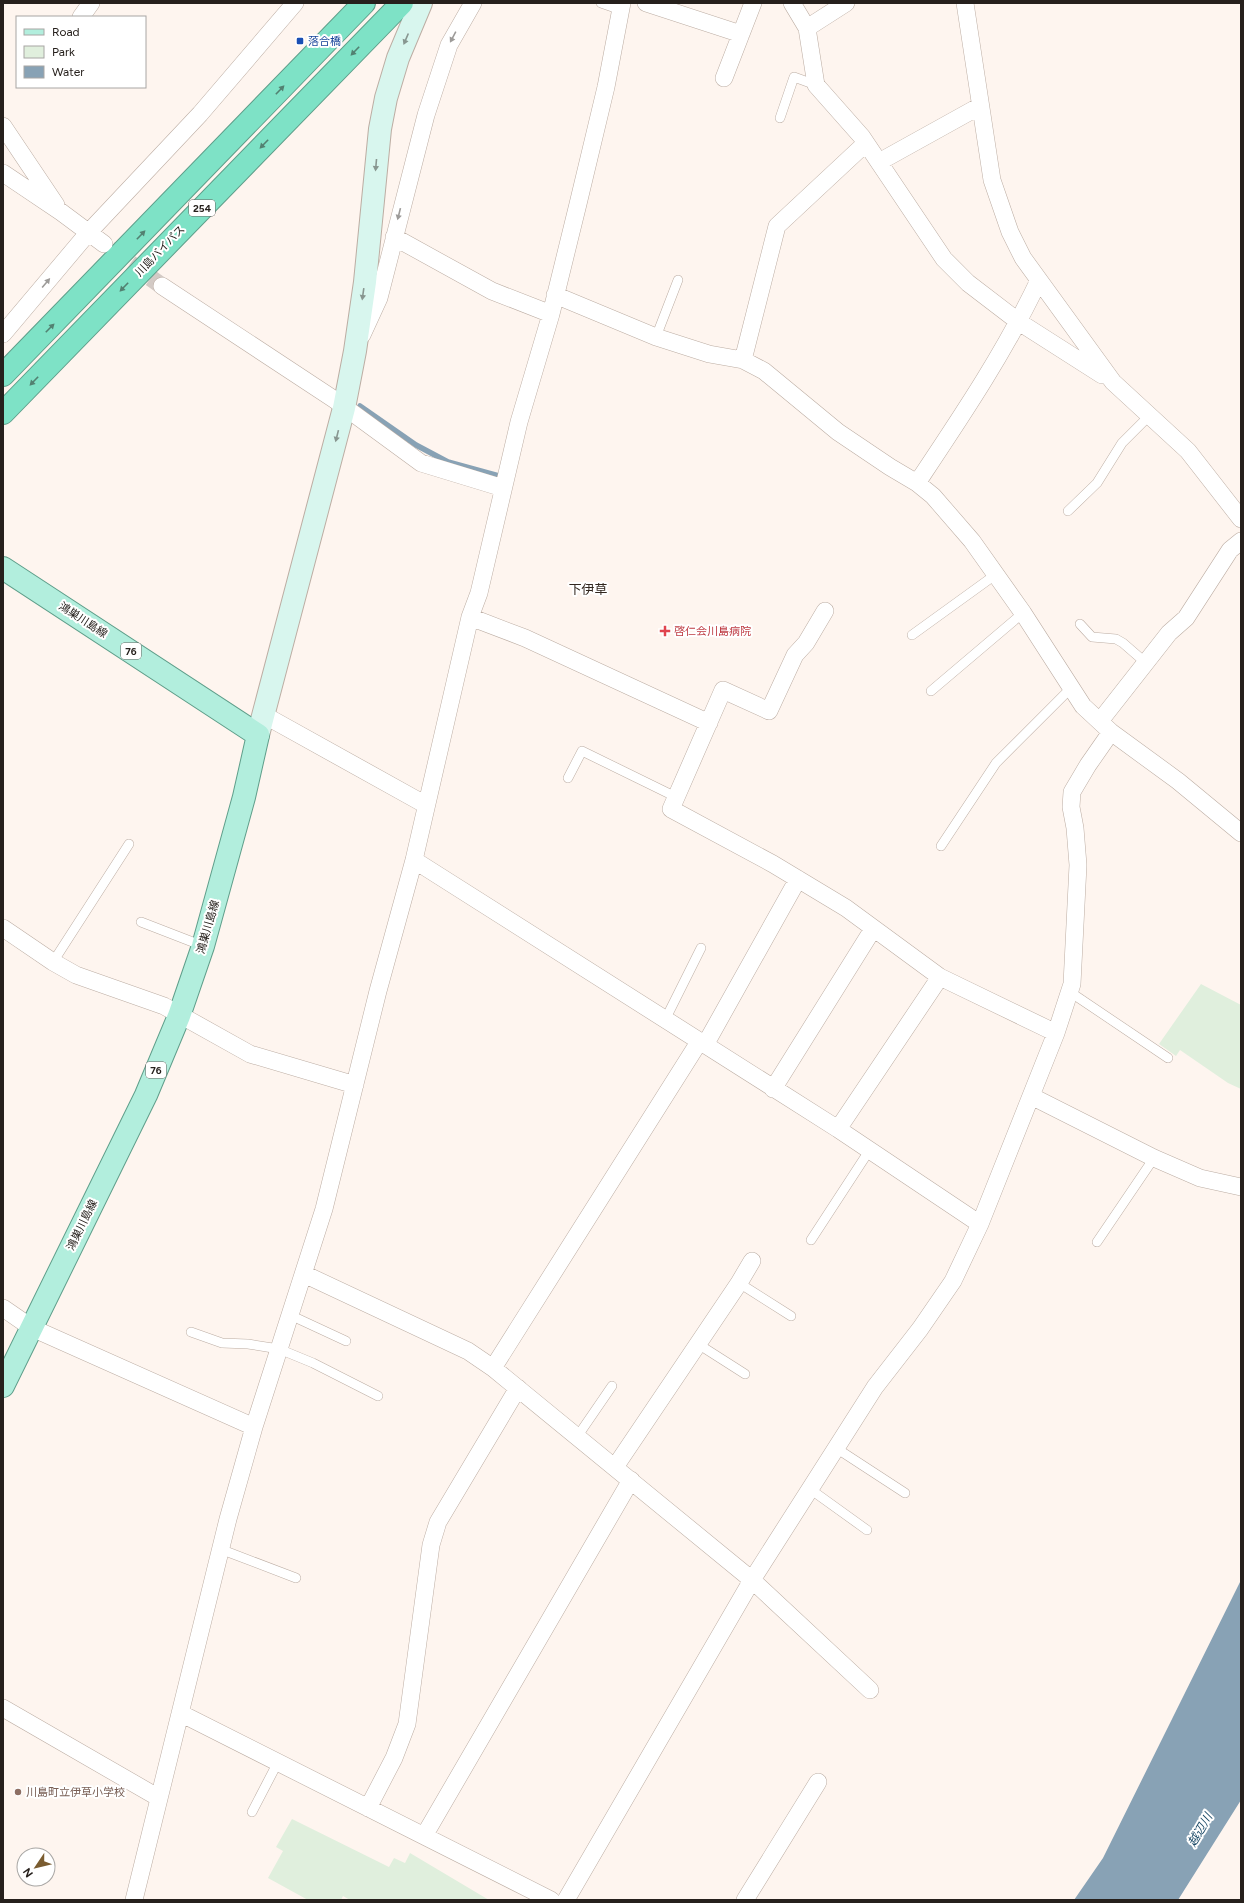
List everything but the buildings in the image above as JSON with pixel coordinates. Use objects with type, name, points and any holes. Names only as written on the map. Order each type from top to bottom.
[{"type":"highway","name":"254","points":[[3,375],[364,3]]},
{"type":"highway","name":"川島バイパス","points":[[3,413],[402,3]]},
{"type":"main road","name":"鴻巣川島線","points":[[3,568],[261,725],[244,797],[203,946],[179,1016],[146,1094],[3,1386]]},
{"type":"street","points":[[82,16],[91,3]]},
{"type":"street","points":[[3,334],[88,233],[200,114],[295,3]]},
{"type":"street","points":[[421,3],[398,58],[386,98],[380,129],[365,282],[355,351],[344,408],[261,725],[426,805]]},
{"type":"street","points":[[355,351],[379,298],[426,115],[448,45],[473,3]]},
{"type":"street","points":[[646,3],[741,34]]},
{"type":"street","points":[[724,78],[752,3]]},
{"type":"street","points":[[792,3],[807,28],[816,84],[866,143],[944,259],[968,283],[1019,322],[1112,382],[1188,451],[1241,519]]},
{"type":"street","points":[[807,28],[846,3]]},
{"type":"street","points":[[965,3],[992,180],[1001,209],[1023,258],[1112,382]]},
{"type":"street","points":[[134,1900],[220,1549],[254,1427],[324,1209],[378,991],[414,860],[470,617],[479,593],[519,422],[550,314],[606,87],[621,7]]},
{"type":"street","points":[[879,162],[980,106]]},
{"type":"street","points":[[3,126],[61,212]]},
{"type":"street","points":[[743,360],[777,226],[866,143]]},
{"type":"street","points":[[3,173],[61,212],[104,244]]},
{"type":"street","points":[[394,237],[492,291],[550,314]]},
{"type":"street","points":[[916,482],[970,403],[1019,322],[1039,280]]},
{"type":"street","points":[[162,286],[335,400],[421,463],[503,488]]},
{"type":"street","points":[[555,294],[656,337],[709,354],[743,360],[764,371],[838,432],[890,467],[916,482],[956,520],[1023,613],[1083,706],[1105,726],[1178,780],[1241,833]]},
{"type":"street","points":[[566,1900],[752,1580],[875,1387],[920,1329],[953,1281],[980,1224],[1056,1033],[1072,984],[1078,865],[1075,828],[1071,807],[1072,792],[1088,765],[1105,726],[1146,663],[1169,633],[1186,618],[1230,550],[1241,541]]},
{"type":"street","points":[[825,612],[806,643],[795,655],[769,711],[723,690],[671,809],[798,879],[846,908],[940,977],[1056,1033]]},
{"type":"street","points":[[470,617],[525,638],[709,723]]},
{"type":"street","points":[[414,860],[772,1089],[838,1129],[980,1224]]},
{"type":"street","points":[[493,1368],[702,1044],[798,879]]},
{"type":"street","points":[[3,928],[53,962],[76,975],[164,1006],[179,1016],[250,1054],[355,1085]]},
{"type":"street","points":[[772,1089],[874,929]]},
{"type":"street","points":[[838,1129],[940,977]]},
{"type":"street","points":[[1031,1096],[1154,1158],[1200,1178],[1241,1187]]},
{"type":"street","points":[[615,1467],[739,1283],[752,1261]]},
{"type":"street","points":[[304,1274],[468,1351],[493,1368],[752,1580],[870,1690]]},
{"type":"street","points":[[3,1308],[32,1328],[254,1427]]},
{"type":"street","points":[[368,1808],[394,1758],[407,1724],[432,1545],[438,1522],[518,1388]]},
{"type":"street","points":[[424,1836],[631,1480]]},
{"type":"street","points":[[3,1708],[159,1798]]},
{"type":"street","points":[[180,1713],[551,1900]]},
{"type":"street","points":[[745,1900],[818,1782]]},
{"type":"lane","points":[[601,3],[621,7]]},
{"type":"lane","points":[[780,118],[794,77],[816,84]]},
{"type":"lane","points":[[656,337],[678,280]]},
{"type":"lane","points":[[1068,511],[1097,484],[1122,443],[1149,416]]},
{"type":"lane","points":[[912,635],[995,575]]},
{"type":"lane","points":[[931,691],[1023,613]]},
{"type":"lane","points":[[1080,624],[1092,637],[1116,639],[1123,643],[1146,663]]},
{"type":"lane","points":[[941,846],[996,763],[1071,688]]},
{"type":"lane","points":[[568,778],[582,751],[676,797]]},
{"type":"lane","points":[[53,962],[129,844]]},
{"type":"lane","points":[[141,922],[203,946]]},
{"type":"lane","points":[[665,1020],[702,948]]},
{"type":"lane","points":[[1070,992],[1168,1058]]},
{"type":"lane","points":[[810,1240],[869,1151]]},
{"type":"lane","points":[[1097,1242],[1154,1158]]},
{"type":"lane","points":[[739,1283],[791,1316]]},
{"type":"lane","points":[[290,1315],[346,1341]]},
{"type":"lane","points":[[191,1332],[222,1343],[248,1344],[278,1349],[313,1363],[378,1396]]},
{"type":"lane","points":[[698,1344],[745,1374]]},
{"type":"lane","points":[[577,1437],[612,1386]]},
{"type":"lane","points":[[836,1448],[905,1493]]},
{"type":"lane","points":[[810,1489],[867,1530]]},
{"type":"lane","points":[[220,1549],[296,1578]]},
{"type":"lane","points":[[252,1812],[278,1762]]},
{"type":"green space","points":[[1201,984],[1241,1005],[1241,1089],[1228,1083],[1180,1050],[1176,1056],[1159,1044]]},
{"type":"green space","points":[[292,1819],[389,1867],[394,1858],[405,1863],[410,1853],[489,1900],[350,1900],[343,1896],[341,1900],[308,1900],[268,1878],[283,1851],[276,1847]]},
{"type":"water","name":"越辺川","points":[[1241,1580],[1241,1800],[1178,1900],[1074,1900],[1103,1858]]},
{"type":"waterway","points":[[360,406],[416,445],[448,462],[499,476]]},
{"type":"tunnel","points":[[110,249],[162,286]]},
{"type":"place","name":"落合橋","points":[[300,41]]},
{"type":"place","name":"啓仁会川島病院","points":[[665,631]]},
{"type":"place","name":"川島町立伊草小学校","points":[[18,1792]]},
{"type":"district","name":"下伊草","points":[[588,589]]}]
